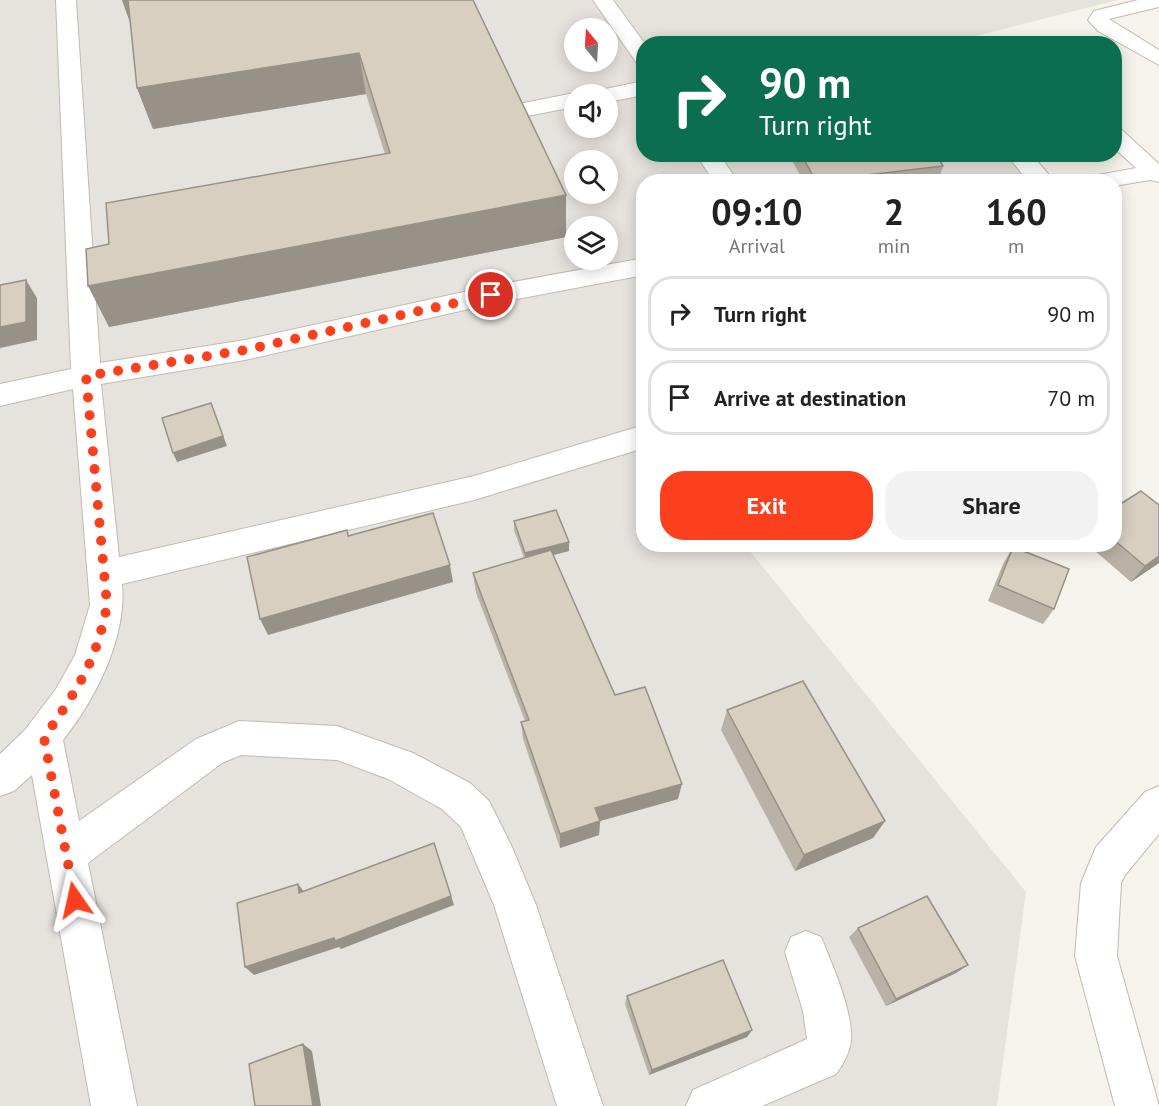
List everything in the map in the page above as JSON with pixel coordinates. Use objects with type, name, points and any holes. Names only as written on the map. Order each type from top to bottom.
[{"type":"street","points":[[0,778],[44,738],[86,675],[101,638],[107,605],[86,376],[66,0]]},
{"type":"street","points":[[603,0],[636,46]]},
{"type":"street","points":[[1121,36],[1099,22],[1098,17],[1159,1]]},
{"type":"street","points":[[1122,37],[1159,59]]},
{"type":"street","points":[[618,92],[636,89]]},
{"type":"street","points":[[527,109],[564,102]]},
{"type":"street","points":[[1122,142],[1157,173]]},
{"type":"street","points":[[1024,162],[1036,174]]},
{"type":"street","points":[[1122,178],[1157,173]]},
{"type":"street","points":[[0,395],[86,376],[204,358],[491,295],[576,281],[636,268]]},
{"type":"street","points":[[104,574],[474,488],[636,438]]},
{"type":"street","points":[[44,738],[114,1106]]},
{"type":"street","points":[[66,855],[208,752],[239,738],[337,743],[400,766],[456,796],[475,814],[491,845],[515,905],[580,1106]]},
{"type":"street","points":[[1138,1106],[1096,956],[1101,883],[1110,861],[1159,804]]},
{"type":"street","points":[[709,1106],[820,1058],[827,1049],[830,1040],[817,980],[806,952]]},
{"type":"shaded area","points":[[0,0],[1117,0],[976,36],[636,36],[636,162],[1016,162],[1027,174],[636,174],[636,552],[751,552],[1026,892],[997,1106],[0,1106]]},
{"type":"building","points":[[128,0],[473,0],[564,191],[564,195],[88,286],[86,249],[109,244],[106,203],[390,153],[359,53],[137,88]]},
{"type":"building","points":[[805,162],[941,162],[943,166],[875,174],[812,174]]},
{"type":"building","points":[[26,280],[26,322],[0,327],[0,285]]},
{"type":"building","points":[[211,403],[223,436],[173,453],[162,418]]},
{"type":"building","points":[[1141,491],[1159,505],[1159,556],[1145,566],[1122,547],[1122,503]]},
{"type":"building","points":[[556,510],[569,542],[525,553],[514,521]]},
{"type":"building","points":[[433,513],[450,565],[260,619],[247,557],[347,530],[348,536]]},
{"type":"building","points":[[551,550],[615,695],[645,687],[682,784],[595,808],[600,821],[560,834],[521,722],[529,720],[473,573]]},
{"type":"building","points":[[1011,552],[1026,552],[1069,569],[1054,609],[998,585]]},
{"type":"building","points":[[803,681],[885,821],[804,855],[727,710]]},
{"type":"building","points":[[434,843],[451,896],[335,941],[334,938],[245,967],[237,903],[298,884],[299,893]]},
{"type":"building","points":[[927,896],[968,965],[896,999],[858,928]]},
{"type":"building","points":[[723,960],[752,1030],[652,1070],[627,996]]},
{"type":"building","points":[[303,1044],[313,1106],[255,1106],[249,1064]]},
{"type":"route","points":[[75,900],[44,738],[86,675],[101,638],[107,605],[86,376],[245,350],[491,295]]}]
